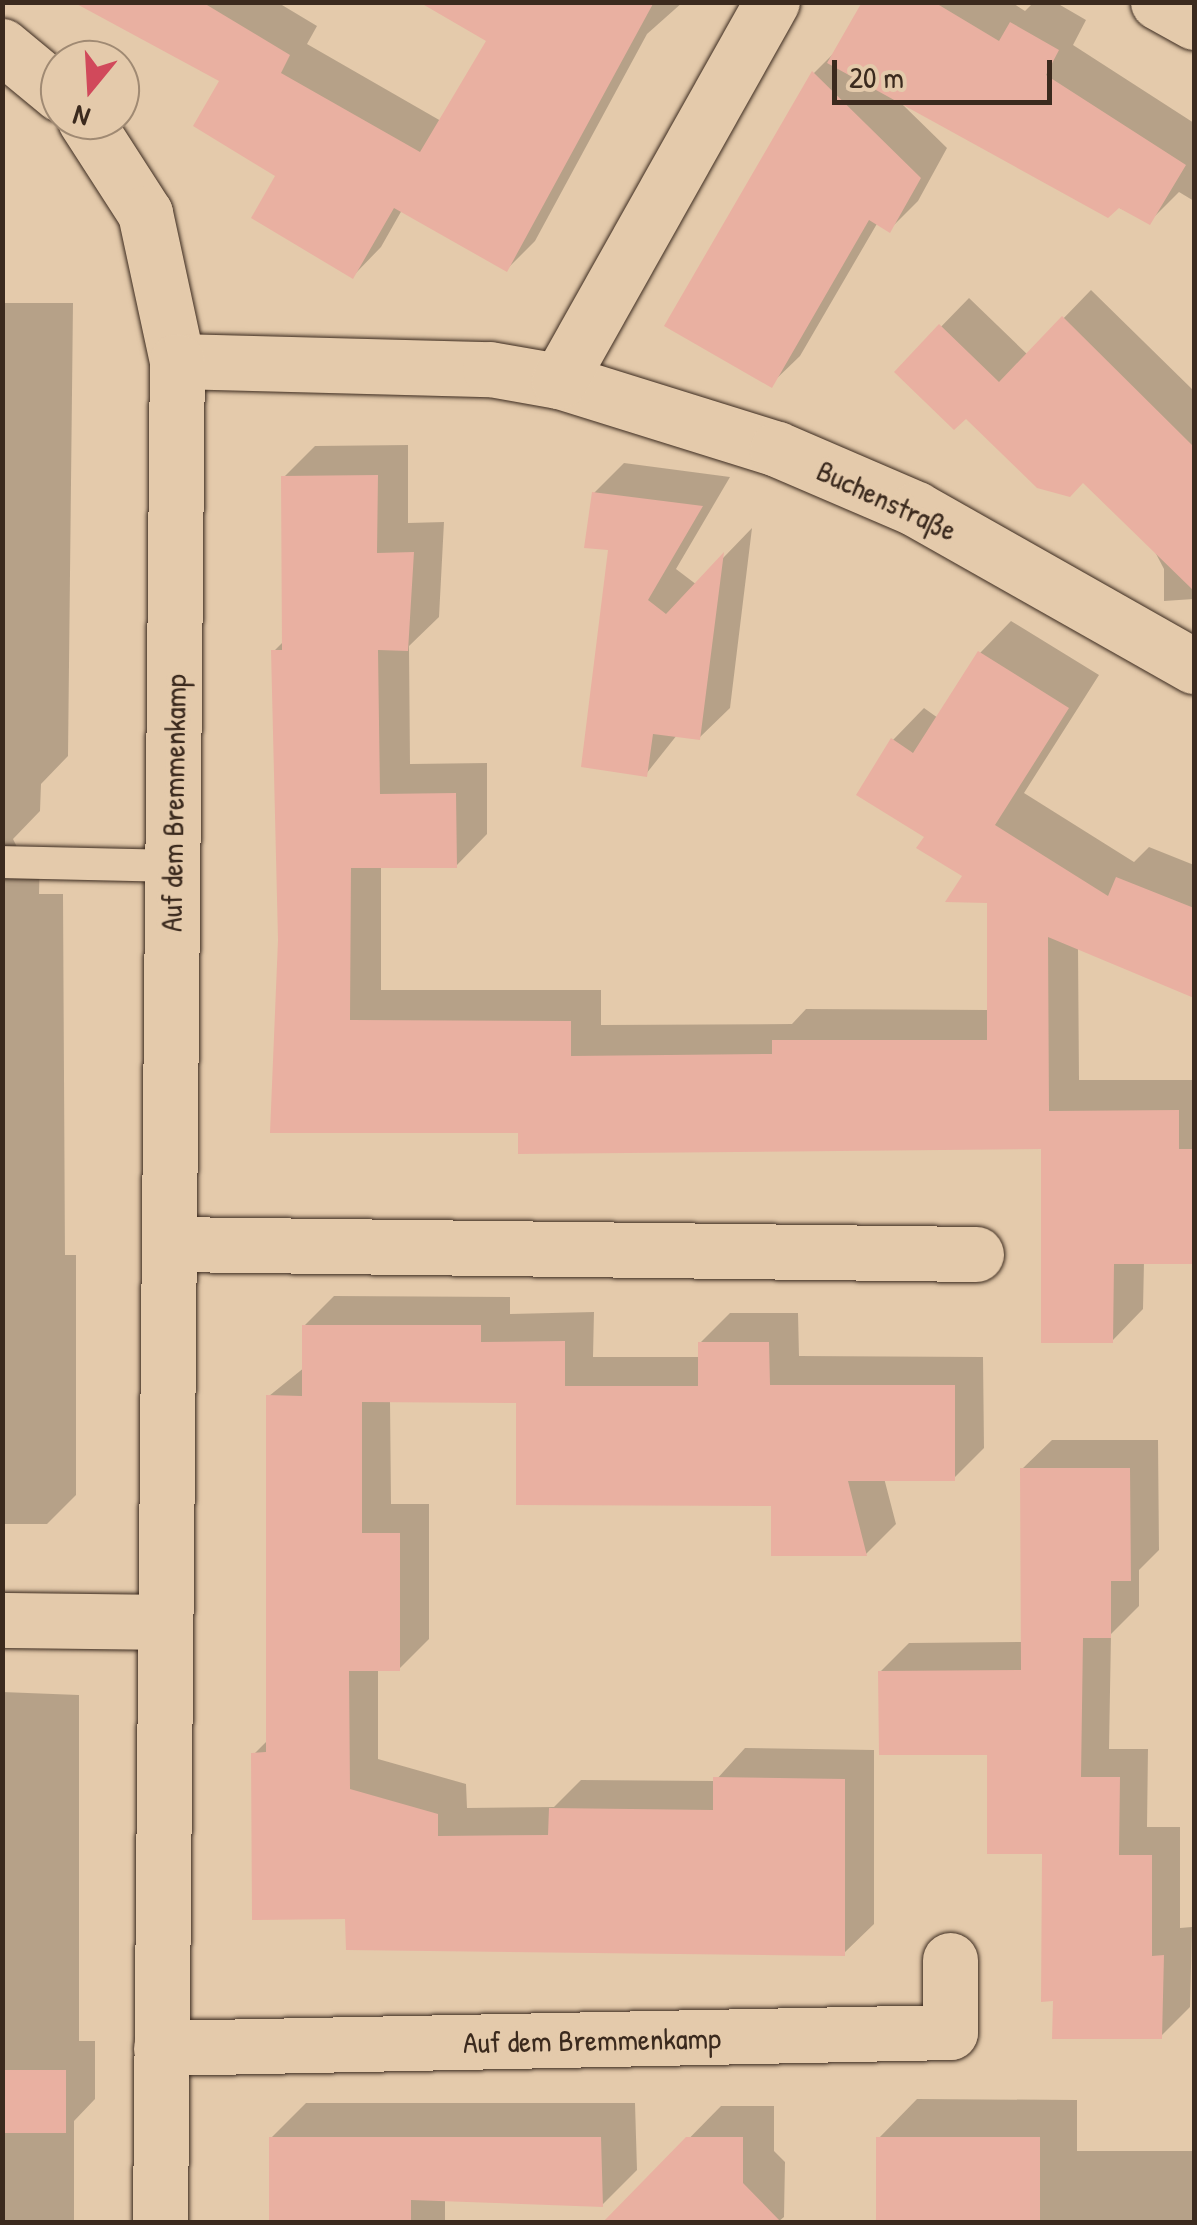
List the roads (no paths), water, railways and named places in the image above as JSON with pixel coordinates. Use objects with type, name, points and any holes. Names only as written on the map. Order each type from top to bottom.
[{"type":"street","points":[[559,381],[772,2]]},
{"type":"street","points":[[1158,2],[1194,22]]},
{"type":"street","points":[[2,46],[40,77]]},
{"type":"street","points":[[98,140],[144,214],[178,362]]},
{"type":"street","name":"Buchenstraße","points":[[178,362],[490,369],[559,381],[778,448],[916,509],[1194,666]]},
{"type":"street","name":"Auf dem Bremmenkamp","points":[[160,2222],[178,362]]},
{"type":"street","points":[[169,1244],[976,1254]]},
{"type":"street","points":[[2,1620],[165,1622]]},
{"type":"street","name":"Auf dem Bremmenkamp","points":[[162,2048],[950,2032],[950,1960]]},
{"type":"lane","points":[[2,862],[172,866]]}]
